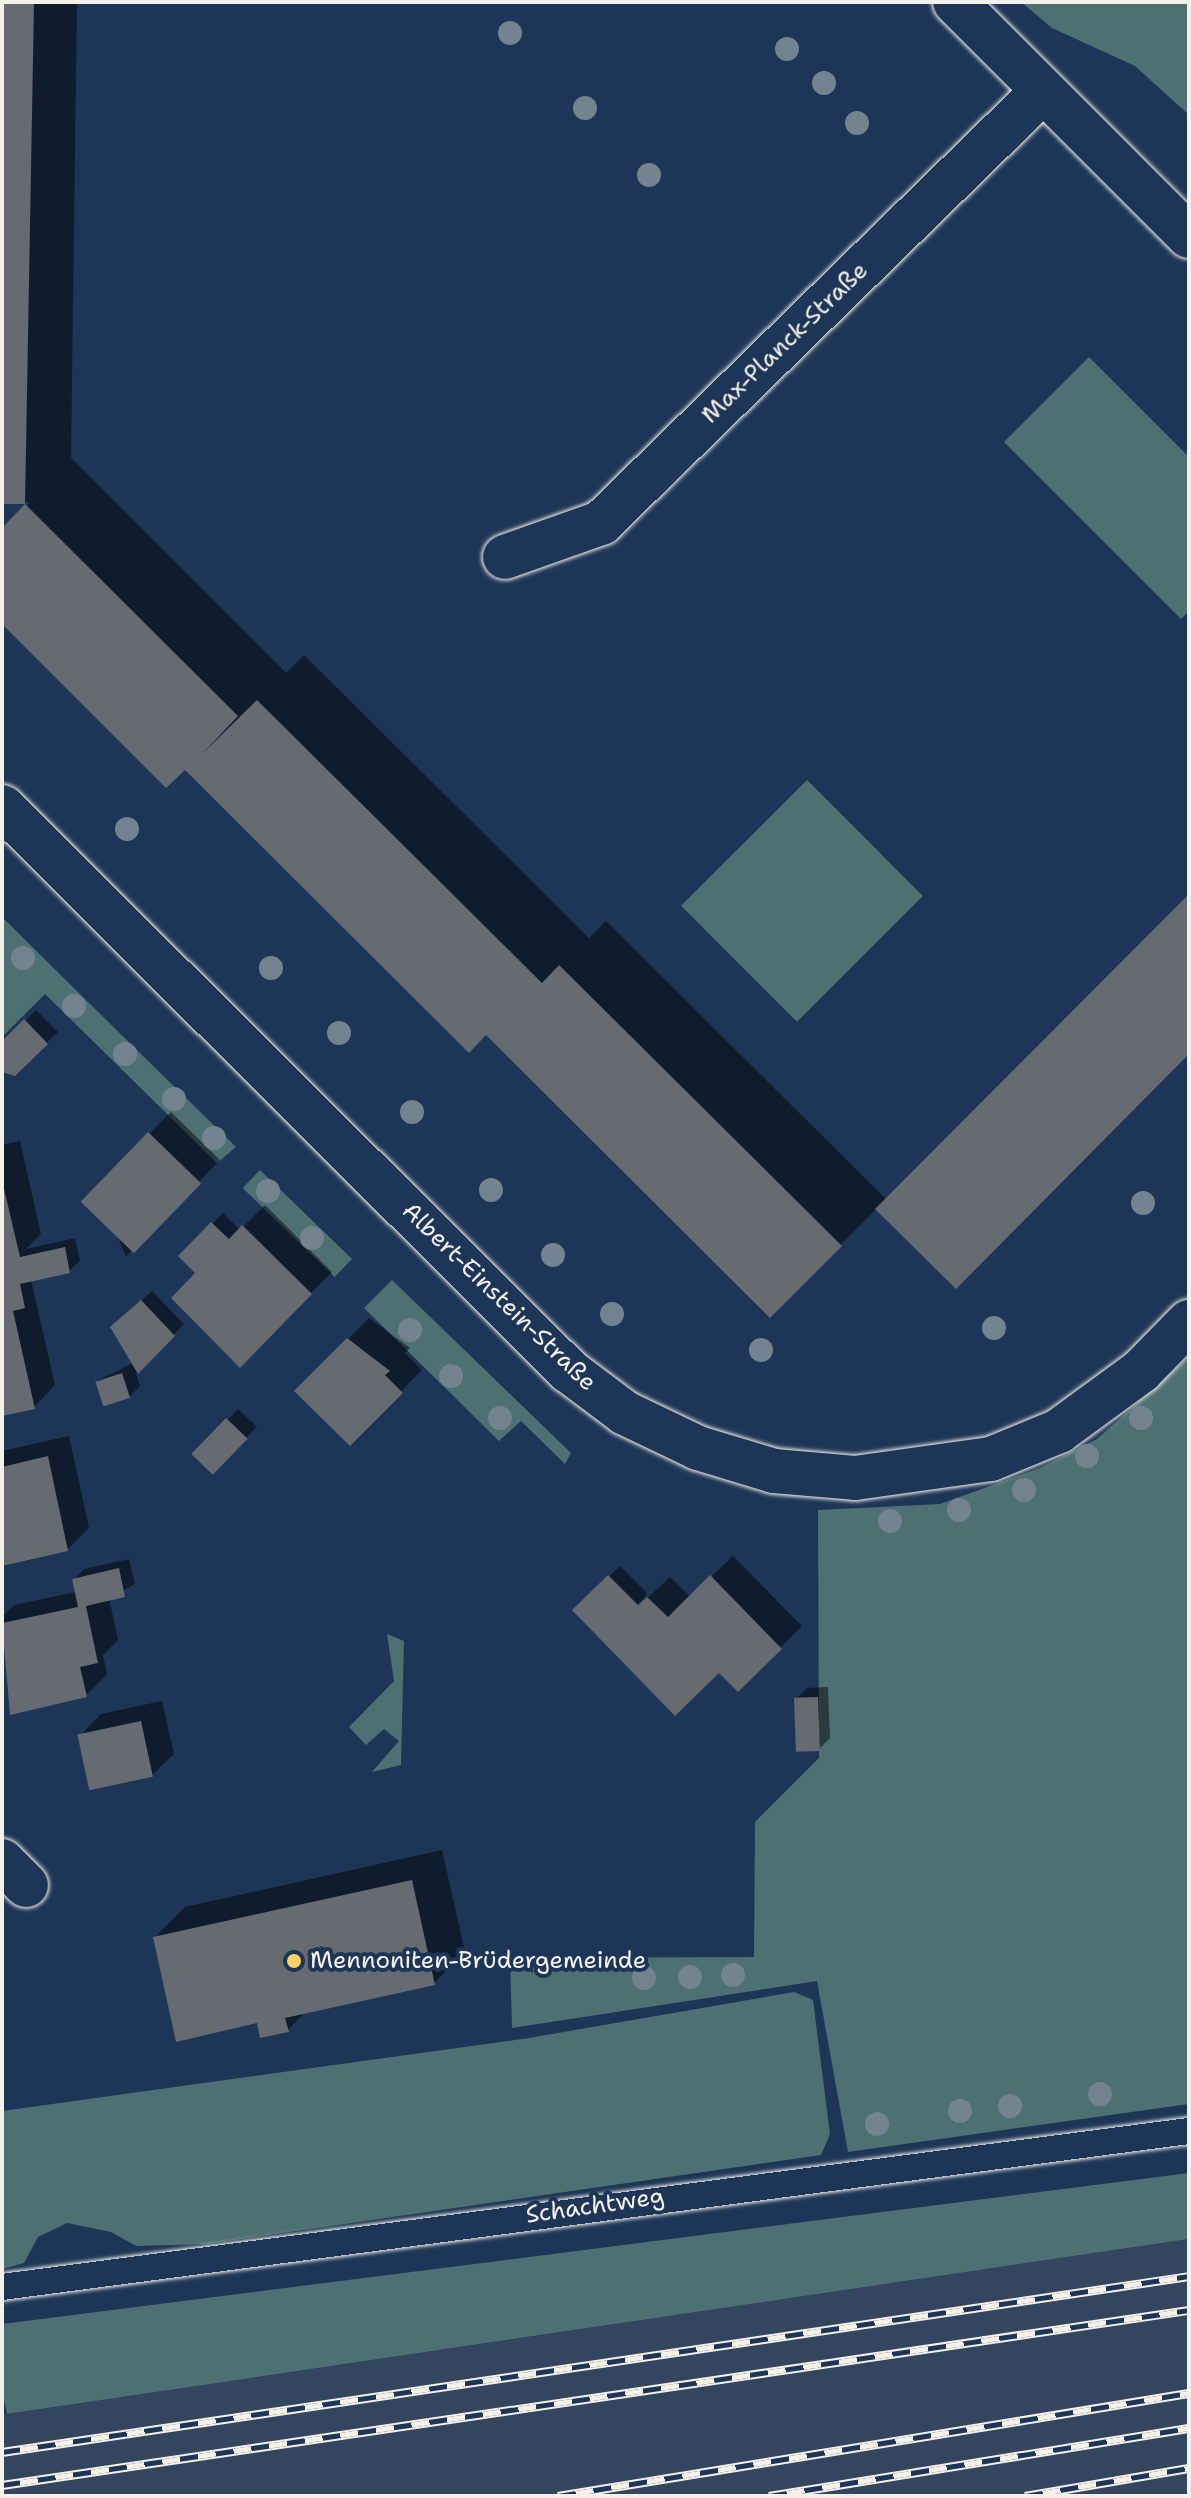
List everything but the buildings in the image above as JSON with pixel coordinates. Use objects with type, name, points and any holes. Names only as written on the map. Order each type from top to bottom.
[{"type":"street","points":[[955,2],[1189,236]]},
{"type":"street","name":"Max-Planck-Straße","points":[[505,557],[601,523],[1043,91]]},
{"type":"street","name":"Albert-Einstein-Straße","points":[[2,807],[569,1371],[625,1413],[698,1448],[774,1471],[855,1478],[991,1459],[1059,1431],[1141,1371],[1189,1322]]},
{"type":"lane","name":"Schachtweg","points":[[2,2287],[1189,2131]]},
{"type":"shaded area","points":[[1189,2239],[1189,2496],[2,2496],[2,2415]]},
{"type":"green space","points":[[1021,2],[1189,2],[1189,115],[1135,66],[1052,28]]},
{"type":"green space","points":[[1089,357],[1189,457],[1189,611],[1181,619],[1004,442]]},
{"type":"green space","points":[[807,780],[923,896],[797,1022],[681,906]]},
{"type":"green space","points":[[2,917],[236,1147],[217,1163],[45,994],[2,1037]]},
{"type":"green space","points":[[260,1170],[352,1259],[335,1277],[243,1188]]},
{"type":"green space","points":[[392,1280],[571,1453],[565,1464],[521,1421],[499,1441],[364,1308]]},
{"type":"green space","points":[[1189,1357],[1189,2104],[848,2152],[817,1981],[512,2028],[510,1958],[754,1957],[755,1822],[819,1758],[818,1510],[940,1504],[1040,1468],[1097,1439]]},
{"type":"green space","points":[[387,1634],[404,1641],[401,1765],[372,1772],[399,1741],[384,1729],[366,1745],[349,1727],[394,1681]]},
{"type":"green space","points":[[794,1992],[813,2000],[830,2134],[821,2155],[206,2244],[136,2246],[111,2232],[67,2223],[38,2237],[24,2263],[2,2269],[2,2111],[529,2038]]},
{"type":"green space","points":[[1189,2173],[1189,2239],[7,2414],[2,2390],[2,2324]]},
{"type":"railway","points":[[2,2452],[1189,2276]]},
{"type":"railway","points":[[2,2485],[1189,2310]]},
{"type":"railway","points":[[558,2496],[1189,2393]]},
{"type":"railway","points":[[769,2496],[1189,2428]]},
{"type":"railway","points":[[1025,2496],[1189,2468]]},
{"type":"place","name":"Mennoniten-Brüdergemeinde","points":[[294,1961]]}]
